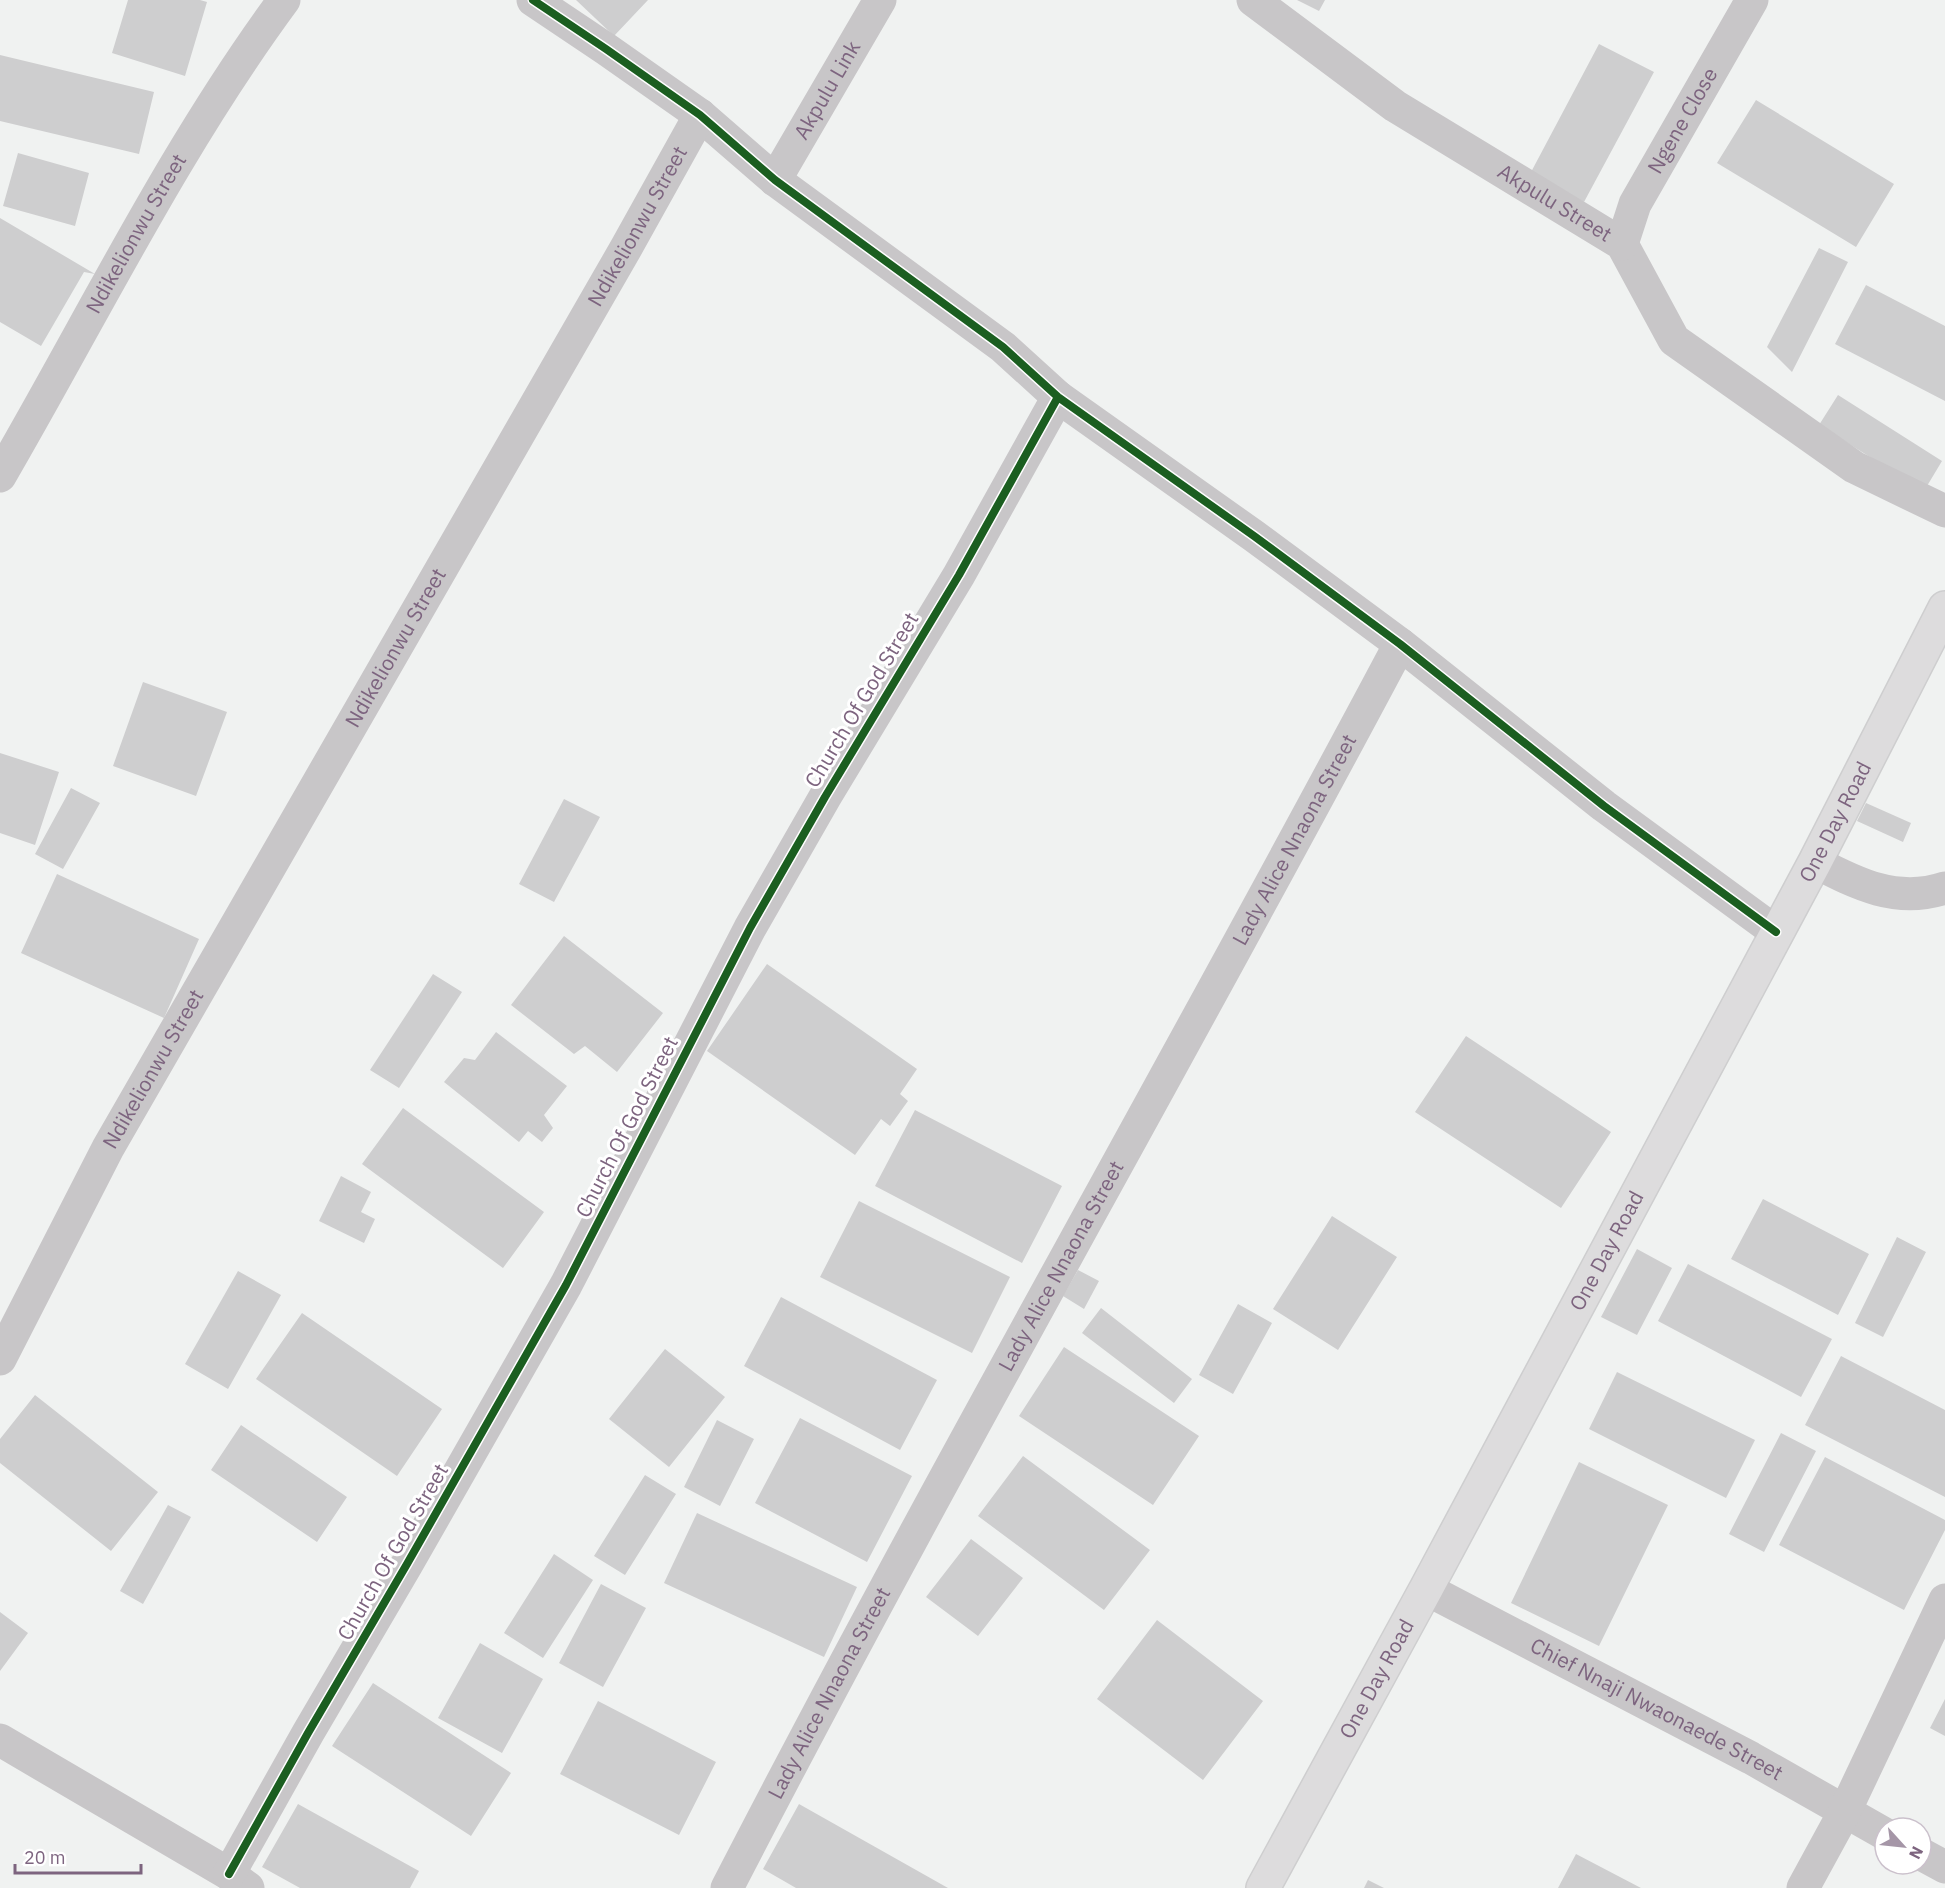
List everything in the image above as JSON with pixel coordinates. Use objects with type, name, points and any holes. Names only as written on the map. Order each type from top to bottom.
[{"type":"main road","name":"One Day Road","points":[[1263,1888],[1776,932],[1932,651],[1945,608]]},
{"type":"street","name":"Ndikelionwu Street","points":[[0,476],[160,190],[248,48],[284,0]]},
{"type":"street","points":[[532,0],[700,115],[775,180],[1003,347],[1058,397],[1254,536],[1400,644],[1604,806],[1776,932]]},
{"type":"street","name":"Akpulu Link","points":[[775,180],[880,0]]},
{"type":"street","name":"Akpulu Street","points":[[1253,0],[1395,106],[1622,244],[1674,340],[1854,467],[1945,511]]},
{"type":"street","name":"Ngene Close","points":[[1622,244],[1635,204],[1752,0]]},
{"type":"street","name":"Ndikelionwu Street","points":[[0,1359],[108,1148],[700,115]]},
{"type":"street","name":"Church Of God Street","points":[[238,1881],[566,1285],[750,928],[831,787],[959,575],[1058,397]]},
{"type":"street","name":"Lady Alice Nnaona Street","points":[[727,1888],[794,1759],[1020,1341],[1283,864],[1400,644]]},
{"type":"street","points":[[1815,862],[1842,876],[1890,893],[1932,892],[1945,888]]},
{"type":"street","name":"Chief Nnaji Nwaonaede Street","points":[[1426,1588],[1751,1758],[1873,1827]]},
{"type":"street","points":[[1803,1888],[1845,1811],[1945,1600]]},
{"type":"street","points":[[0,1740],[238,1881]]},
{"type":"building","points":[[128,0],[200,0],[207,2],[185,76],[112,53]]},
{"type":"building","points":[[576,0],[648,0],[614,36]]},
{"type":"building","points":[[1297,0],[1325,0],[1319,11]]},
{"type":"building","points":[[1599,44],[1654,72],[1584,202],[1530,174]]},
{"type":"building","points":[[0,55],[154,92],[139,154],[0,121]]},
{"type":"building","points":[[1756,100],[1894,184],[1856,247],[1717,163]]},
{"type":"building","points":[[18,153],[89,173],[75,226],[3,206]]},
{"type":"building","points":[[0,218],[95,274],[84,272],[41,346],[0,322]]},
{"type":"building","points":[[1819,248],[1848,262],[1792,372],[1767,347]]},
{"type":"building","points":[[1866,285],[1945,326],[1945,401],[1835,344]]},
{"type":"building","points":[[1838,395],[1942,461],[1924,491],[1819,425]]},
{"type":"building","points":[[143,682],[227,712],[196,796],[113,766]]},
{"type":"building","points":[[0,753],[59,772],[35,845],[0,833]]},
{"type":"building","points":[[71,788],[100,803],[63,869],[35,854]]},
{"type":"building","points":[[564,799],[600,817],[554,902],[519,884]]},
{"type":"building","points":[[1866,803],[1911,823],[1903,842],[1857,821]]},
{"type":"building","points":[[57,874],[199,939],[164,1018],[21,953]]},
{"type":"building","points":[[564,936],[663,1013],[617,1072],[585,1046],[574,1054],[511,1005]]},
{"type":"building","points":[[767,964],[917,1069],[900,1094],[908,1101],[890,1126],[881,1119],[855,1155],[707,1051]]},
{"type":"building","points":[[433,974],[462,992],[399,1088],[370,1070]]},
{"type":"building","points":[[496,1032],[567,1086],[544,1115],[553,1128],[542,1142],[528,1131],[519,1142],[444,1082],[464,1058],[475,1060]]},
{"type":"building","points":[[1466,1036],[1611,1132],[1561,1208],[1415,1112]]},
{"type":"building","points":[[403,1108],[544,1212],[503,1268],[362,1164]]},
{"type":"building","points":[[915,1110],[1062,1186],[1022,1263],[875,1186]]},
{"type":"building","points":[[341,1176],[371,1192],[361,1212],[375,1219],[364,1243],[319,1221]]},
{"type":"building","points":[[1763,1199],[1869,1254],[1838,1315],[1731,1259]]},
{"type":"building","points":[[859,1201],[1010,1277],[972,1353],[820,1277]]},
{"type":"building","points":[[1332,1216],[1397,1257],[1338,1350],[1273,1309]]},
{"type":"building","points":[[1897,1237],[1926,1252],[1883,1337],[1855,1323]]},
{"type":"building","points":[[1637,1249],[1672,1268],[1637,1335],[1601,1317]]},
{"type":"building","points":[[1688,1264],[1832,1339],[1801,1397],[1658,1321]]},
{"type":"building","points":[[1078,1270],[1099,1281],[1084,1309],[1063,1296]]},
{"type":"building","points":[[238,1271],[281,1295],[228,1389],[185,1364]]},
{"type":"building","points":[[781,1297],[937,1380],[900,1450],[744,1366]]},
{"type":"building","points":[[1238,1304],[1272,1323],[1233,1394],[1199,1375]]},
{"type":"building","points":[[1101,1308],[1192,1379],[1174,1403],[1082,1333]]},
{"type":"building","points":[[302,1313],[442,1409],[397,1476],[256,1379]]},
{"type":"building","points":[[1064,1347],[1199,1436],[1153,1505],[1019,1416]]},
{"type":"building","points":[[665,1349],[725,1397],[669,1467],[609,1419]]},
{"type":"building","points":[[1841,1356],[1945,1410],[1945,1497],[1805,1425]]},
{"type":"building","points":[[1617,1372],[1755,1440],[1726,1498],[1589,1429]]},
{"type":"building","points":[[35,1395],[158,1492],[111,1551],[0,1463],[0,1439]]},
{"type":"building","points":[[800,1418],[912,1476],[867,1562],[755,1503]]},
{"type":"building","points":[[717,1420],[754,1439],[720,1506],[684,1487]]},
{"type":"building","points":[[241,1425],[347,1497],[317,1542],[211,1470]]},
{"type":"building","points":[[1781,1433],[1816,1451],[1764,1552],[1729,1534]]},
{"type":"building","points":[[1023,1456],[1150,1550],[1104,1610],[978,1516]]},
{"type":"building","points":[[1825,1457],[1945,1520],[1945,1530],[1904,1610],[1779,1545]]},
{"type":"building","points":[[1579,1462],[1668,1505],[1599,1646],[1511,1603]]},
{"type":"building","points":[[645,1475],[676,1494],[625,1575],[594,1556]]},
{"type":"building","points":[[168,1505],[191,1517],[143,1604],[120,1591]]},
{"type":"building","points":[[697,1513],[857,1587],[824,1657],[664,1583]]},
{"type":"building","points":[[971,1539],[1023,1578],[978,1636],[926,1597]]},
{"type":"building","points":[[554,1554],[593,1580],[543,1658],[504,1633]]},
{"type":"building","points":[[601,1584],[646,1608],[603,1687],[559,1663]]},
{"type":"building","points":[[0,1612],[28,1633],[0,1671]]},
{"type":"building","points":[[1157,1620],[1263,1701],[1203,1780],[1097,1699]]},
{"type":"building","points":[[480,1643],[543,1679],[502,1753],[438,1718]]},
{"type":"building","points":[[373,1683],[511,1773],[471,1836],[332,1746]]},
{"type":"building","points":[[1945,1699],[1945,1736],[1930,1728]]},
{"type":"building","points":[[598,1701],[716,1762],[679,1835],[560,1774]]},
{"type":"building","points":[[298,1804],[419,1871],[410,1888],[300,1888],[262,1867]]},
{"type":"building","points":[[799,1804],[948,1888],[796,1888],[763,1869]]},
{"type":"building","points":[[1576,1854],[1641,1888],[1558,1888]]},
{"type":"building","points":[[1368,1880],[1384,1888],[1364,1888]]},
{"type":"cycle path","points":[[533,0],[700,115],[775,180],[1003,347],[1058,397],[1254,536],[1400,644],[1604,806],[1776,932]]},
{"type":"cycle path","points":[[229,1874],[566,1285],[750,928],[825,797],[959,575],[1058,397]]}]
